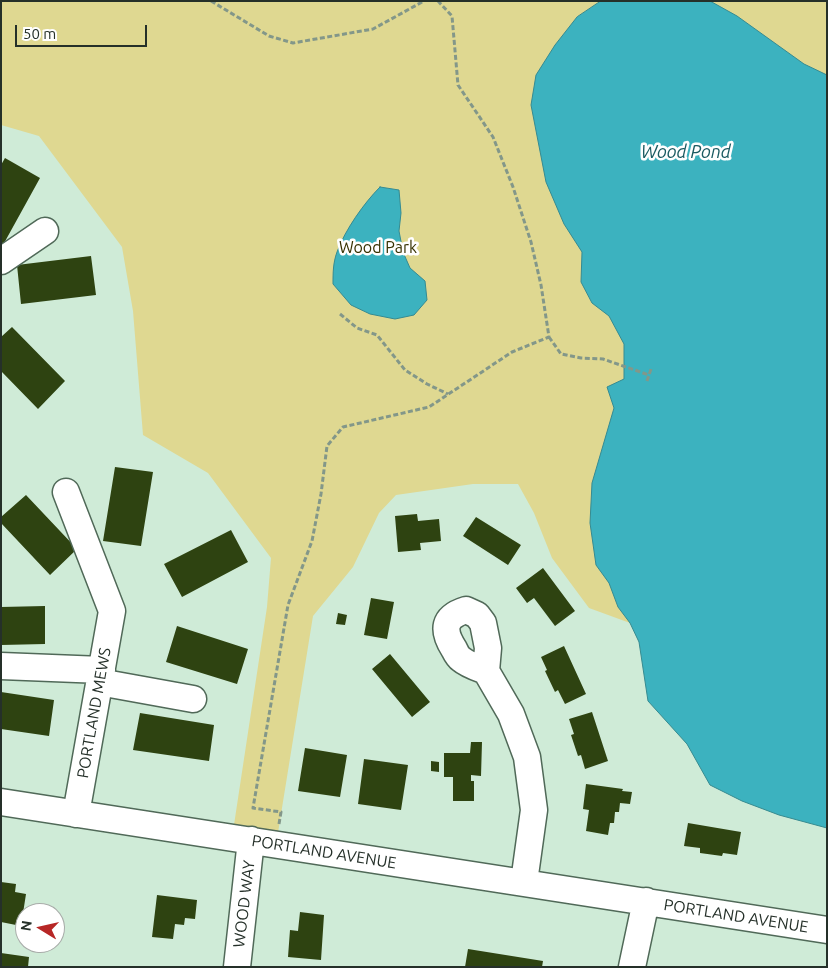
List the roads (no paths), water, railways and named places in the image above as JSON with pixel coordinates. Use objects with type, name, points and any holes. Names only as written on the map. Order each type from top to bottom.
[{"type":"street","points":[[1,261],[44,231]]},
{"type":"street","name":"PORTLAND MEWS","points":[[66,492],[112,611],[76,814]]},
{"type":"street","points":[[1,666],[100,676],[193,699]]},
{"type":"street","points":[[486,671],[511,714],[527,757],[534,810],[524,882]]},
{"type":"street","name":"PORTLAND AVENUE","points":[[1,802],[827,930]]},
{"type":"street","name":"WOOD WAY","points":[[237,967],[263,843]]},
{"type":"street","name":"PORTLAND AVENUE","points":[[632,967],[646,901]]},
{"type":"water","name":"Wood Pond","points":[[601,1],[710,1],[737,16],[804,64],[827,75],[827,828],[779,815],[742,801],[710,785],[687,744],[648,701],[639,642],[630,623],[618,607],[609,583],[596,565],[590,523],[592,483],[614,408],[607,387],[624,379],[624,344],[609,316],[592,303],[581,282],[582,252],[564,224],[546,182],[531,105],[536,75],[555,45],[577,17]]},
{"type":"water","points":[[380,187],[399,190],[401,213],[399,231],[403,252],[410,268],[425,281],[427,300],[414,315],[395,319],[370,314],[351,305],[333,284],[335,260],[340,244],[356,217]]},
{"type":"park label","name":"Wood Park","points":[[378,248]]}]
